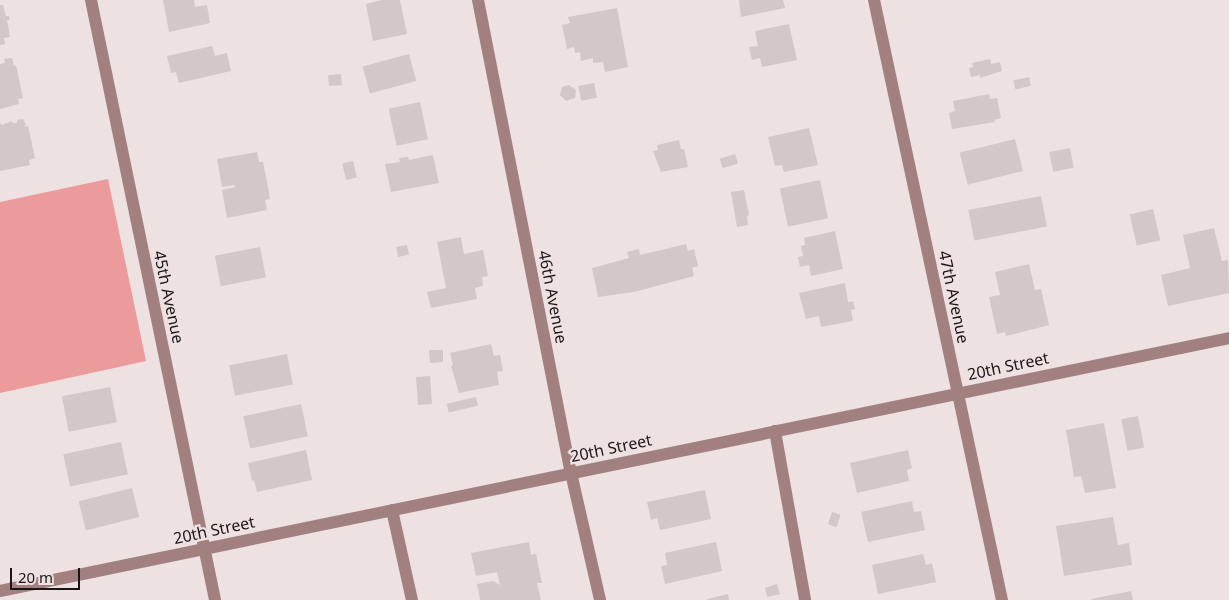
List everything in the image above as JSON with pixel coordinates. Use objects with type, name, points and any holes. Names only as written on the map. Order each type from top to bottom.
[{"type":"street","name":"45th Avenue","points":[[91,0],[215,600]]},
{"type":"street","name":"46th Avenue","points":[[478,0],[571,473],[600,600]]},
{"type":"street","name":"47th Avenue","points":[[874,0],[1002,600]]},
{"type":"street","name":"20th Street","points":[[0,591],[1229,338]]},
{"type":"street","points":[[775,431],[805,600]]},
{"type":"street","points":[[392,510],[412,600]]},
{"type":"shaded area","points":[[108,179],[146,361],[0,393],[0,202]]},
{"type":"building","points":[[163,0],[194,0],[195,7],[207,5],[210,23],[169,32]]},
{"type":"building","points":[[382,0],[400,0],[407,34],[373,41],[366,4]]},
{"type":"building","points":[[739,0],[783,0],[785,8],[741,17]]},
{"type":"building","points":[[0,5],[3,5],[6,16],[9,16],[10,20],[7,20],[10,37],[4,38],[5,44],[0,45]]},
{"type":"building","points":[[617,8],[628,67],[605,72],[603,62],[593,63],[593,58],[581,61],[580,52],[575,53],[574,47],[567,49],[562,25],[570,23],[568,17]]},
{"type":"building","points":[[789,24],[797,60],[762,67],[760,58],[752,60],[749,47],[758,46],[755,31]]},
{"type":"building","points":[[212,46],[215,56],[227,53],[231,71],[179,83],[176,72],[171,73],[167,56]]},
{"type":"building","points":[[409,54],[416,81],[370,93],[363,66]]},
{"type":"building","points":[[12,58],[14,66],[16,65],[23,98],[18,99],[19,104],[0,109],[0,64],[5,63],[4,59]]},
{"type":"building","points":[[990,59],[991,64],[1000,62],[1002,71],[980,78],[980,75],[971,77],[969,68],[973,67],[972,63]]},
{"type":"building","points":[[341,74],[342,85],[329,86],[328,75]]},
{"type":"building","points":[[1029,77],[1031,86],[1015,89],[1013,81]]},
{"type":"building","points":[[594,83],[597,98],[581,101],[578,86]]},
{"type":"building","points":[[569,85],[576,90],[575,98],[566,101],[560,95],[562,87]]},
{"type":"building","points":[[989,94],[990,99],[997,98],[1001,118],[994,120],[995,122],[952,129],[949,113],[955,111],[953,101]]},
{"type":"building","points":[[420,102],[428,139],[397,146],[389,109]]},
{"type":"building","points":[[23,119],[26,125],[23,127],[28,126],[35,158],[29,160],[30,165],[0,171],[0,123],[2,125],[12,121],[17,123],[17,120]]},
{"type":"building","points":[[809,128],[818,165],[784,172],[782,165],[775,166],[768,137]]},
{"type":"building","points":[[1015,139],[1023,171],[968,185],[960,153]]},
{"type":"building","points":[[679,140],[681,149],[684,149],[688,167],[661,172],[653,151],[658,150],[657,145]]},
{"type":"building","points":[[1070,148],[1074,168],[1053,172],[1049,152]]},
{"type":"building","points":[[257,152],[259,162],[263,162],[268,187],[270,199],[265,200],[267,210],[227,218],[222,190],[235,187],[234,185],[222,187],[217,159]]},
{"type":"building","points":[[735,154],[738,164],[723,168],[720,159]]},
{"type":"building","points":[[433,155],[439,183],[391,192],[385,164],[400,162],[399,158],[408,157],[409,160]]},
{"type":"building","points":[[353,161],[357,178],[346,180],[342,163]]},
{"type":"building","points":[[820,180],[828,218],[788,227],[780,189]]},
{"type":"building","points":[[744,190],[749,215],[747,216],[748,225],[737,227],[731,192]]},
{"type":"building","points":[[1041,196],[1047,226],[974,241],[968,210]]},
{"type":"building","points":[[1153,209],[1160,240],[1137,246],[1130,214]]},
{"type":"building","points":[[1214,228],[1222,261],[1228,260],[1229,293],[1168,306],[1161,275],[1190,268],[1183,235]]},
{"type":"building","points":[[835,231],[843,269],[811,276],[809,265],[800,267],[798,257],[803,256],[801,246],[805,245],[804,238]]},
{"type":"building","points":[[461,237],[464,254],[483,250],[488,276],[482,277],[483,286],[475,288],[477,299],[431,308],[427,292],[446,288],[437,242]]},
{"type":"building","points":[[686,244],[688,251],[694,249],[698,266],[692,268],[694,276],[634,292],[598,297],[592,268],[629,258],[627,252],[639,249],[640,255]]},
{"type":"building","points":[[407,245],[409,255],[398,257],[396,247]]},
{"type":"building","points":[[260,247],[266,277],[221,286],[215,256]]},
{"type":"building","points":[[1029,264],[1035,290],[1041,289],[1049,325],[1006,336],[1005,332],[997,334],[989,297],[1000,295],[995,272]]},
{"type":"building","points":[[845,283],[848,302],[853,301],[855,309],[851,310],[853,321],[821,327],[819,316],[806,319],[799,293]]},
{"type":"building","points":[[491,344],[494,356],[500,355],[503,371],[497,372],[499,385],[459,393],[451,366],[453,365],[450,353]]},
{"type":"building","points":[[429,350],[443,350],[443,362],[430,363]]},
{"type":"building","points":[[287,354],[293,384],[235,396],[229,365]]},
{"type":"building","points":[[430,376],[432,404],[418,405],[416,377]]},
{"type":"building","points":[[110,387],[117,422],[69,432],[62,396]]},
{"type":"building","points":[[476,397],[478,406],[449,413],[447,404]]},
{"type":"building","points":[[301,404],[308,436],[250,449],[243,416]]},
{"type":"building","points":[[1138,416],[1144,447],[1127,451],[1121,419]]},
{"type":"building","points":[[1104,423],[1116,488],[1085,493],[1081,476],[1074,477],[1066,430]]},
{"type":"building","points":[[121,442],[128,474],[70,487],[63,454]]},
{"type":"building","points":[[306,450],[312,480],[257,492],[254,480],[252,481],[248,463]]},
{"type":"building","points":[[908,450],[912,468],[907,470],[909,481],[857,493],[850,463]]},
{"type":"building","points":[[132,488],[139,517],[86,530],[79,501]]},
{"type":"building","points":[[705,490],[711,519],[660,530],[657,518],[651,520],[647,502]]},
{"type":"building","points":[[912,501],[914,512],[921,511],[925,530],[868,542],[861,512]]},
{"type":"building","points":[[832,512],[841,515],[837,527],[828,524]]},
{"type":"building","points":[[1113,517],[1118,545],[1129,543],[1132,565],[1064,576],[1056,526]]},
{"type":"building","points":[[529,542],[531,555],[536,554],[542,583],[537,583],[541,600],[480,600],[477,584],[493,581],[500,585],[497,572],[476,576],[471,553]]},
{"type":"building","points":[[716,542],[722,571],[665,584],[661,566],[667,565],[665,553]]},
{"type":"building","points":[[923,554],[926,565],[932,563],[936,582],[878,594],[872,565]]},
{"type":"building","points":[[777,584],[780,594],[767,597],[765,588]]},
{"type":"building","points":[[1131,591],[1133,600],[1091,600],[1091,599]]},
{"type":"building","points":[[728,594],[729,600],[707,600],[707,599]]}]
